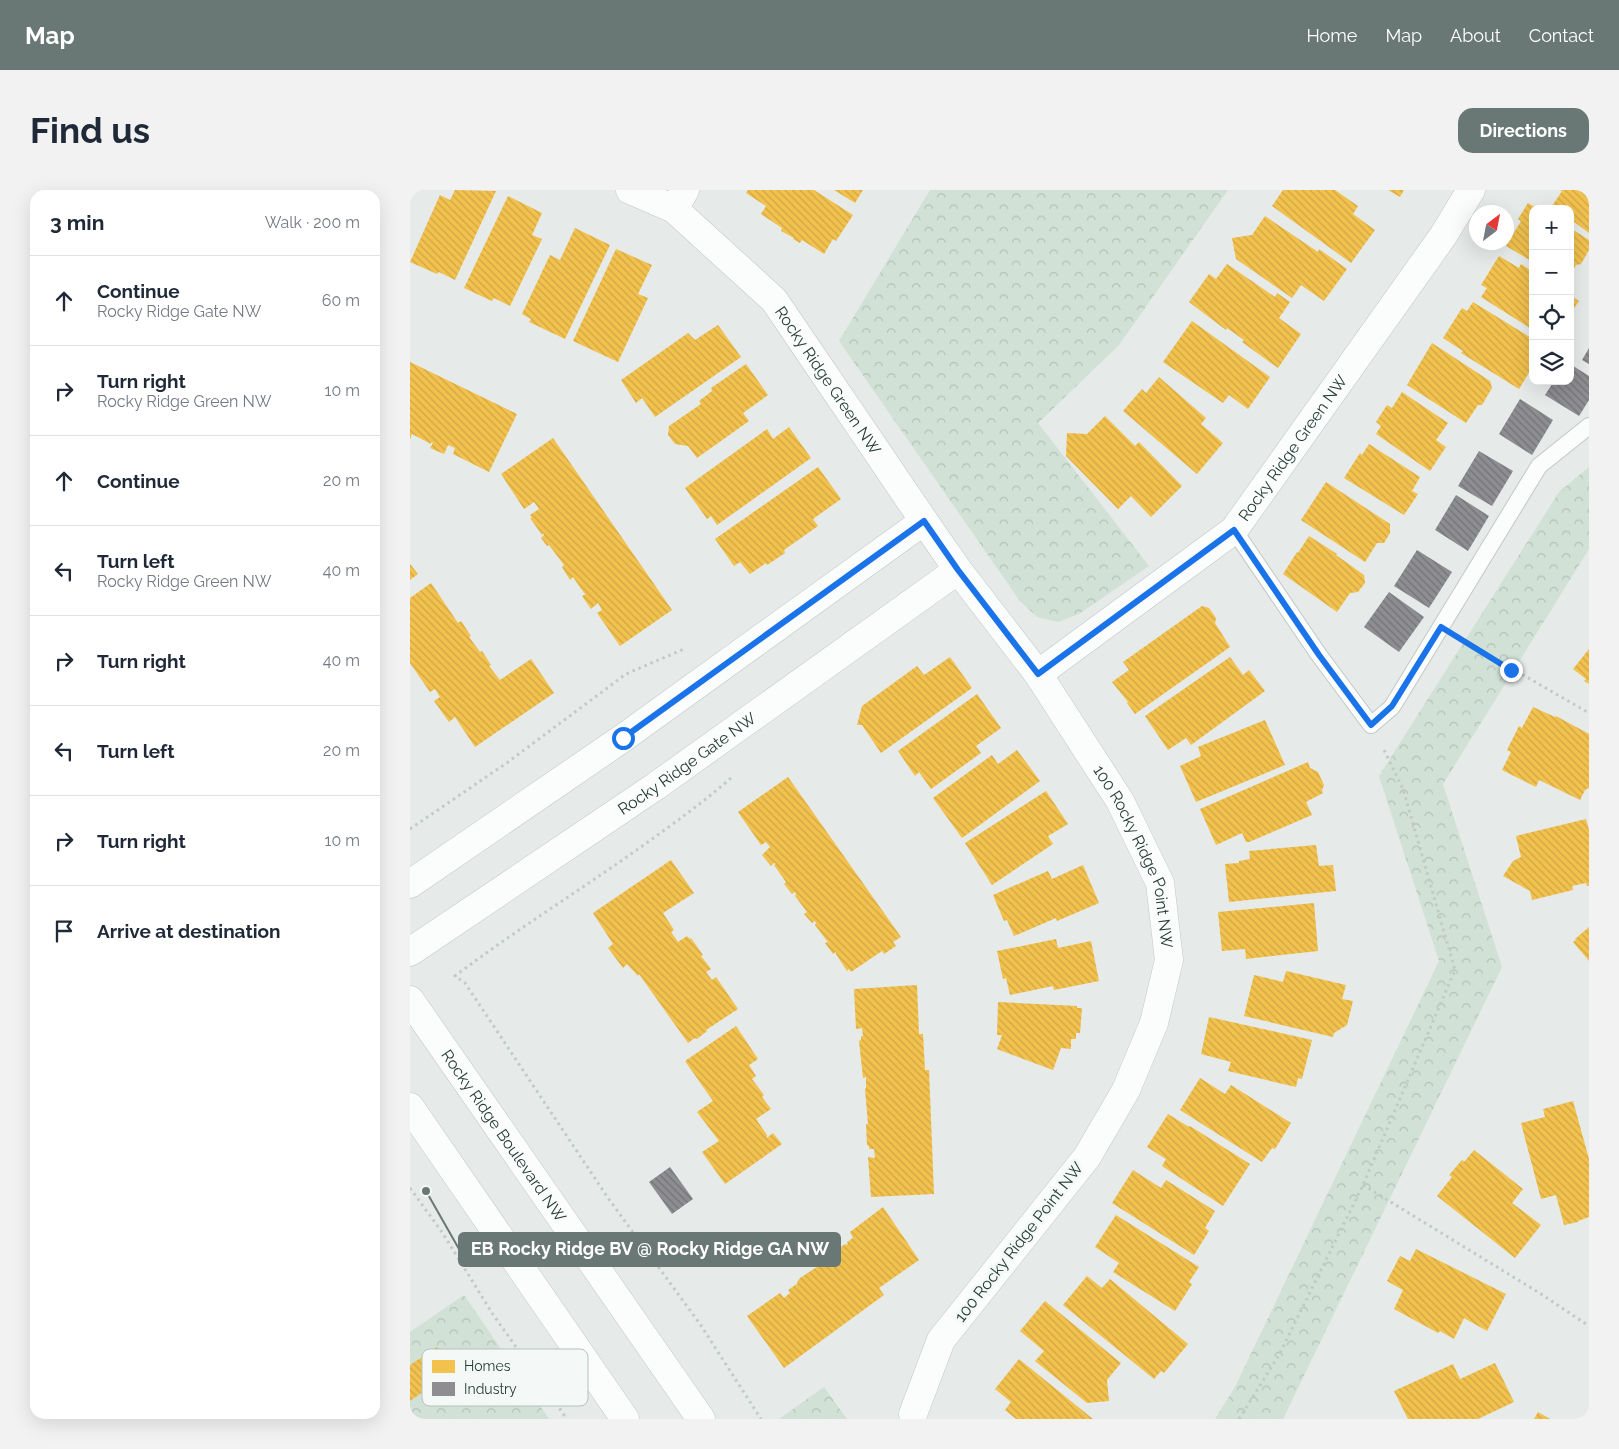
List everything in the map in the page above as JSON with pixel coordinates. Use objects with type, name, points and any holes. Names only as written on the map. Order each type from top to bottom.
[{"type":"street","name":"Rocky Ridge Green NW","points":[[630,190],[680,200],[774,300],[958,570]]},
{"type":"street","name":"Rocky Ridge Green NW","points":[[1038,674],[1234,530],[1442,236],[1471,190]]},
{"type":"street","points":[[410,884],[623,738],[924,521]]},
{"type":"street","name":"100 Rocky Ridge Point NW","points":[[913,1414],[941,1340],[1087,1157],[1126,1090],[1154,1023],[1169,960],[1160,883],[1120,802],[1038,674],[958,570]]},
{"type":"street","name":"Rocky Ridge Gate NW","points":[[410,952],[656,786],[958,570]]},
{"type":"street","name":"Rocky Ridge Boulevard NW","points":[[410,1000],[701,1419]]},
{"type":"street","points":[[410,1107],[578,1349]]},
{"type":"street","points":[[588,1364],[626,1419]]},
{"type":"lane","points":[[1234,530],[1319,655],[1371,725],[1392,706],[1539,466],[1589,426]]},
{"type":"path","points":[[1441,627],[1511,670],[1589,713]]},
{"type":"path","points":[[410,829],[508,762],[626,674],[687,648]]},
{"type":"path","points":[[1239,1419],[1280,1355],[1363,1184],[1455,970],[1403,789],[1371,725]]},
{"type":"path","points":[[455,976],[465,983],[608,1198],[700,1324],[761,1419]]},
{"type":"path","points":[[1363,1184],[1542,1294],[1589,1326]]},
{"type":"path","points":[[410,1188],[442,1232],[492,1313],[517,1349]]},
{"type":"path","points":[[558,1406],[567,1419]]},
{"type":"green space","points":[[930,190],[1228,190],[1119,345],[1038,423],[1149,566],[1079,614],[1058,622],[1037,617],[1020,601],[839,341]]},
{"type":"green space","points":[[1589,467],[1589,549],[1443,784],[1502,967],[1283,1419],[1215,1419],[1235,1387],[1439,961],[1379,776],[1559,492]]},
{"type":"green space","points":[[464,1295],[501,1349],[422,1349],[422,1406],[540,1406],[549,1419],[410,1419],[410,1332]]},
{"type":"green space","points":[[824,1387],[847,1419],[779,1419]]},
{"type":"building: Homes","points":[[455,190],[496,191],[455,280],[410,262],[440,195],[450,200]]},
{"type":"building: Homes","points":[[748,190],[814,190],[853,215],[836,241],[833,239],[824,254],[802,240],[800,243],[781,231],[782,228],[761,214],[766,206],[746,193]]},
{"type":"building: Homes","points":[[834,190],[863,190],[855,203]]},
{"type":"building: Homes","points":[[1283,190],[1335,190],[1358,206],[1353,214],[1375,230],[1351,263],[1272,206]]},
{"type":"building: Homes","points":[[1388,190],[1404,190],[1400,197]]},
{"type":"building: Homes","points":[[1560,190],[1589,190],[1589,233],[1574,222],[1574,205],[1553,205],[1562,191]]},
{"type":"building: Homes","points":[[508,196],[542,213],[532,235],[542,239],[510,306],[494,298],[492,301],[464,288]]},
{"type":"building: Homes","points":[[1528,203],[1531,205],[1529,205],[1529,260],[1513,250],[1514,233],[1521,221],[1518,219]]},
{"type":"building: Homes","points":[[1265,216],[1318,252],[1319,249],[1347,269],[1324,301],[1301,285],[1292,298],[1236,259],[1232,238],[1252,235]]},
{"type":"building: Homes","points":[[575,228],[610,245],[565,339],[529,322],[531,319],[522,314],[550,255],[560,260]]},
{"type":"building: Homes","points":[[1574,231],[1589,240],[1589,250],[1581,264],[1576,265],[1574,268]]},
{"type":"building: Homes","points":[[616,249],[652,265],[638,294],[648,298],[618,362],[573,341]]},
{"type":"building: Homes","points":[[1499,256],[1519,268],[1521,264],[1529,269],[1529,327],[1481,297],[1487,288],[1481,285]]},
{"type":"building: Homes","points":[[1227,264],[1275,297],[1277,293],[1290,302],[1279,318],[1301,334],[1278,368],[1242,342],[1244,340],[1227,328],[1226,330],[1189,302],[1209,274],[1216,279]]},
{"type":"building: Homes","points":[[1574,298],[1579,301],[1574,308]]},
{"type":"building: Homes","points":[[1473,302],[1529,337],[1529,373],[1519,389],[1461,353],[1463,351],[1443,338],[1462,308],[1467,311]]},
{"type":"building: Homes","points":[[1192,321],[1270,377],[1248,409],[1229,395],[1223,403],[1163,362]]},
{"type":"building: Homes","points":[[718,325],[741,357],[655,417],[642,398],[636,403],[621,380],[688,333],[695,340]]},
{"type":"building: Homes","points":[[1432,343],[1490,381],[1492,388],[1482,405],[1478,405],[1466,423],[1407,385]]},
{"type":"building: Homes","points":[[410,362],[517,414],[489,472],[453,454],[455,448],[448,445],[444,454],[430,448],[433,443],[431,442],[431,444],[412,434],[410,439]]},
{"type":"building: Homes","points":[[746,364],[768,395],[743,413],[749,421],[697,458],[688,446],[675,444],[668,435],[669,426],[701,404],[699,401],[712,391],[711,388]]},
{"type":"building: Homes","points":[[1159,377],[1206,418],[1201,424],[1223,443],[1197,474],[1123,411],[1142,389],[1146,393]]},
{"type":"building: Homes","points":[[1402,392],[1448,423],[1436,440],[1446,447],[1430,471],[1376,434],[1381,426],[1376,422],[1387,405],[1392,408]]},
{"type":"building: Homes","points":[[1105,416],[1135,446],[1139,442],[1182,486],[1151,517],[1131,496],[1118,509],[1066,456],[1067,433],[1087,434]]},
{"type":"building: Homes","points":[[789,427],[811,458],[717,525],[711,516],[707,519],[685,488],[767,429],[773,439]]},
{"type":"building: Homes","points":[[553,438],[672,610],[620,646],[597,613],[602,610],[598,603],[591,609],[582,596],[586,594],[573,577],[570,580],[562,567],[564,565],[549,545],[547,546],[541,538],[544,535],[543,533],[542,535],[530,518],[532,518],[530,515],[539,509],[534,502],[524,509],[501,474]]},
{"type":"building: Homes","points":[[1369,444],[1420,477],[1412,491],[1418,494],[1404,515],[1344,478],[1360,453],[1362,455]]},
{"type":"building: Homes","points":[[818,467],[841,499],[813,519],[818,526],[784,550],[785,553],[767,565],[766,563],[750,574],[740,562],[734,566],[715,539]]},
{"type":"building: Homes","points":[[1326,482],[1390,524],[1390,533],[1384,543],[1377,543],[1365,562],[1301,520]]},
{"type":"building: Homes","points":[[1309,536],[1337,554],[1364,575],[1365,583],[1358,592],[1350,593],[1337,612],[1283,574]]},
{"type":"building: Homes","points":[[410,564],[418,574],[410,580]]},
{"type":"building: Homes","points":[[431,583],[458,623],[461,621],[471,636],[469,637],[480,652],[482,651],[491,665],[489,666],[500,680],[531,659],[554,693],[475,747],[455,717],[449,722],[434,701],[440,697],[435,689],[430,692],[410,663],[410,598]]},
{"type":"building: Homes","points":[[1202,606],[1209,608],[1216,618],[1215,623],[1230,647],[1135,714],[1112,682],[1129,670],[1123,662]]},
{"type":"building: Homes","points":[[1589,649],[1589,684],[1584,681],[1586,679],[1573,669]]},
{"type":"building: Homes","points":[[950,657],[972,688],[881,753],[862,725],[857,725],[862,706],[917,666],[924,675]]},
{"type":"building: Homes","points":[[1230,657],[1243,675],[1249,670],[1265,691],[1191,745],[1186,738],[1168,750],[1145,716]]},
{"type":"building: Homes","points":[[977,694],[1001,728],[976,746],[981,753],[931,789],[919,772],[915,776],[898,751]]},
{"type":"building: Homes","points":[[1533,707],[1556,716],[1589,734],[1589,788],[1585,790],[1580,800],[1539,780],[1536,787],[1502,770],[1511,752],[1507,750],[1519,726],[1522,728]]},
{"type":"building: Homes","points":[[1265,720],[1285,765],[1196,802],[1180,766],[1201,756],[1198,747]]},
{"type":"building: Homes","points":[[1017,750],[1040,781],[962,838],[933,798],[992,755],[998,764]]},
{"type":"building: Homes","points":[[1308,762],[1310,768],[1318,772],[1324,785],[1323,793],[1306,802],[1312,815],[1249,842],[1246,842],[1242,833],[1216,845],[1200,809]]},
{"type":"building: Homes","points":[[788,777],[901,937],[893,942],[896,946],[884,954],[882,951],[851,972],[849,969],[847,971],[836,952],[833,954],[825,943],[829,941],[827,941],[815,925],[815,921],[812,923],[804,914],[807,912],[795,896],[795,892],[792,894],[784,884],[786,882],[774,865],[776,864],[774,863],[771,866],[762,855],[770,847],[766,842],[761,845],[738,812]]},
{"type":"building: Homes","points":[[1046,791],[1068,824],[1048,836],[1053,844],[992,885],[965,843]]},
{"type":"building: Homes","points":[[1586,819],[1589,830],[1589,886],[1586,883],[1572,886],[1573,890],[1532,900],[1530,891],[1503,876],[1513,861],[1521,857],[1516,836]]},
{"type":"building: Homes","points":[[1316,845],[1319,866],[1333,865],[1336,891],[1229,902],[1225,864],[1239,863],[1239,861],[1250,859],[1249,851]]},
{"type":"building: Homes","points":[[671,860],[694,893],[663,913],[674,930],[671,932],[678,942],[687,936],[691,938],[711,969],[706,972],[712,980],[716,977],[738,1009],[706,1030],[697,1039],[695,1038],[688,1043],[639,974],[638,976],[627,964],[623,968],[608,948],[613,944],[593,913]]},
{"type":"building: Homes","points":[[1083,865],[1099,903],[1057,921],[1056,918],[1014,936],[1007,920],[1004,921],[993,895],[1048,871],[1052,879]]},
{"type":"building: Homes","points":[[1314,903],[1318,951],[1246,959],[1245,949],[1222,951],[1218,912]]},
{"type":"building: Homes","points":[[1589,927],[1589,961],[1573,942]]},
{"type":"building: Homes","points":[[1056,939],[1058,948],[1091,941],[1099,981],[1054,990],[1053,986],[1010,995],[1006,978],[1003,979],[997,951]]},
{"type":"building: Homes","points":[[1286,971],[1346,985],[1342,999],[1353,1001],[1347,1025],[1334,1033],[1333,1037],[1244,1016],[1254,975],[1283,982]]},
{"type":"building: Homes","points":[[917,985],[919,1034],[923,1034],[925,1070],[929,1070],[934,1194],[871,1197],[868,1157],[875,1158],[874,1149],[869,1149],[867,1145],[866,1077],[863,1078],[859,1041],[861,1036],[863,1036],[862,1028],[856,1029],[854,989]]},
{"type":"building: Homes","points":[[998,1002],[1077,1006],[1077,1008],[1082,1008],[1080,1033],[1076,1033],[1076,1039],[1071,1039],[1071,1049],[1061,1048],[1053,1070],[997,1049],[1002,1035],[997,1035]]},
{"type":"building: Homes","points":[[1209,1017],[1312,1040],[1302,1079],[1298,1078],[1296,1087],[1228,1071],[1231,1062],[1201,1054]]},
{"type":"building: Homes","points":[[736,1026],[758,1059],[749,1065],[756,1076],[752,1079],[764,1095],[762,1097],[771,1109],[756,1119],[767,1135],[767,1138],[773,1133],[782,1144],[725,1184],[702,1152],[719,1141],[697,1112],[713,1101],[685,1061]]},
{"type":"building: Homes","points":[[1200,1078],[1225,1094],[1231,1085],[1291,1123],[1275,1149],[1272,1148],[1262,1162],[1180,1110]]},
{"type":"building: Homes","points":[[1573,1101],[1589,1159],[1589,1217],[1564,1225],[1556,1195],[1541,1199],[1521,1123],[1545,1117],[1543,1109]]},
{"type":"building: Homes","points":[[1168,1114],[1250,1164],[1223,1206],[1162,1166],[1166,1159],[1147,1147]]},
{"type":"building: Homes","points":[[1474,1150],[1523,1189],[1512,1203],[1541,1225],[1515,1258],[1437,1196],[1452,1177],[1449,1175]]},
{"type":"building: Homes","points":[[1133,1170],[1161,1188],[1166,1180],[1215,1211],[1205,1228],[1209,1231],[1194,1255],[1112,1203]]},
{"type":"building: Homes","points":[[883,1207],[919,1260],[879,1288],[884,1295],[784,1368],[747,1316],[780,1293],[784,1298],[790,1293],[788,1290],[798,1283],[800,1278],[826,1261],[828,1256],[845,1244],[848,1244],[847,1242],[853,1238],[850,1232]]},
{"type":"building: Homes","points":[[1116,1215],[1199,1267],[1189,1282],[1192,1284],[1175,1311],[1113,1272],[1119,1263],[1095,1247]]},
{"type":"building: Homes","points":[[1416,1249],[1506,1294],[1487,1331],[1464,1318],[1454,1339],[1440,1331],[1438,1333],[1394,1309],[1403,1290],[1387,1281],[1400,1256],[1410,1261]]},
{"type":"building: Homes","points":[[1087,1276],[1102,1288],[1110,1279],[1188,1344],[1164,1373],[1161,1371],[1154,1379],[1063,1305]]},
{"type":"building: Homes","points":[[1045,1301],[1121,1363],[1107,1380],[1109,1401],[1087,1403],[1035,1361],[1044,1351],[1020,1331]]},
{"type":"building: Homes","points":[[422,1357],[422,1393],[410,1401],[410,1365]]},
{"type":"building: Homes","points":[[1019,1359],[1093,1419],[1016,1419],[1005,1410],[1011,1402],[995,1389]]},
{"type":"building: Homes","points":[[1495,1363],[1514,1402],[1478,1419],[1408,1419],[1394,1391],[1453,1364],[1460,1379]]},
{"type":"building: Homes","points":[[1538,1412],[1550,1419],[1534,1419]]},
{"type":"building: Industry","points":[[1589,348],[1589,364],[1582,360]]},
{"type":"building: Industry","points":[[1574,367],[1589,376],[1589,400],[1579,416],[1545,395],[1551,385],[1574,385]]},
{"type":"building: Industry","points":[[1520,399],[1553,420],[1532,455],[1499,434]]},
{"type":"building: Industry","points":[[1479,451],[1513,471],[1492,506],[1458,486]]},
{"type":"building: Industry","points":[[1456,495],[1489,516],[1468,551],[1435,530]]},
{"type":"building: Industry","points":[[1417,550],[1452,572],[1429,608],[1394,586]]},
{"type":"building: Industry","points":[[1389,592],[1424,617],[1399,652],[1364,627]]},
{"type":"building: Industry","points":[[670,1167],[693,1199],[672,1214],[649,1182]]},
{"type":"place","name":"EB Rocky Ridge BV @ Rocky Ridge GA NW","points":[[426,1191]]},
{"type":"route","points":[[623,738],[924,521],[958,570],[1038,674],[1234,530],[1319,655],[1371,725],[1392,706],[1441,627],[1511,670]]}]
